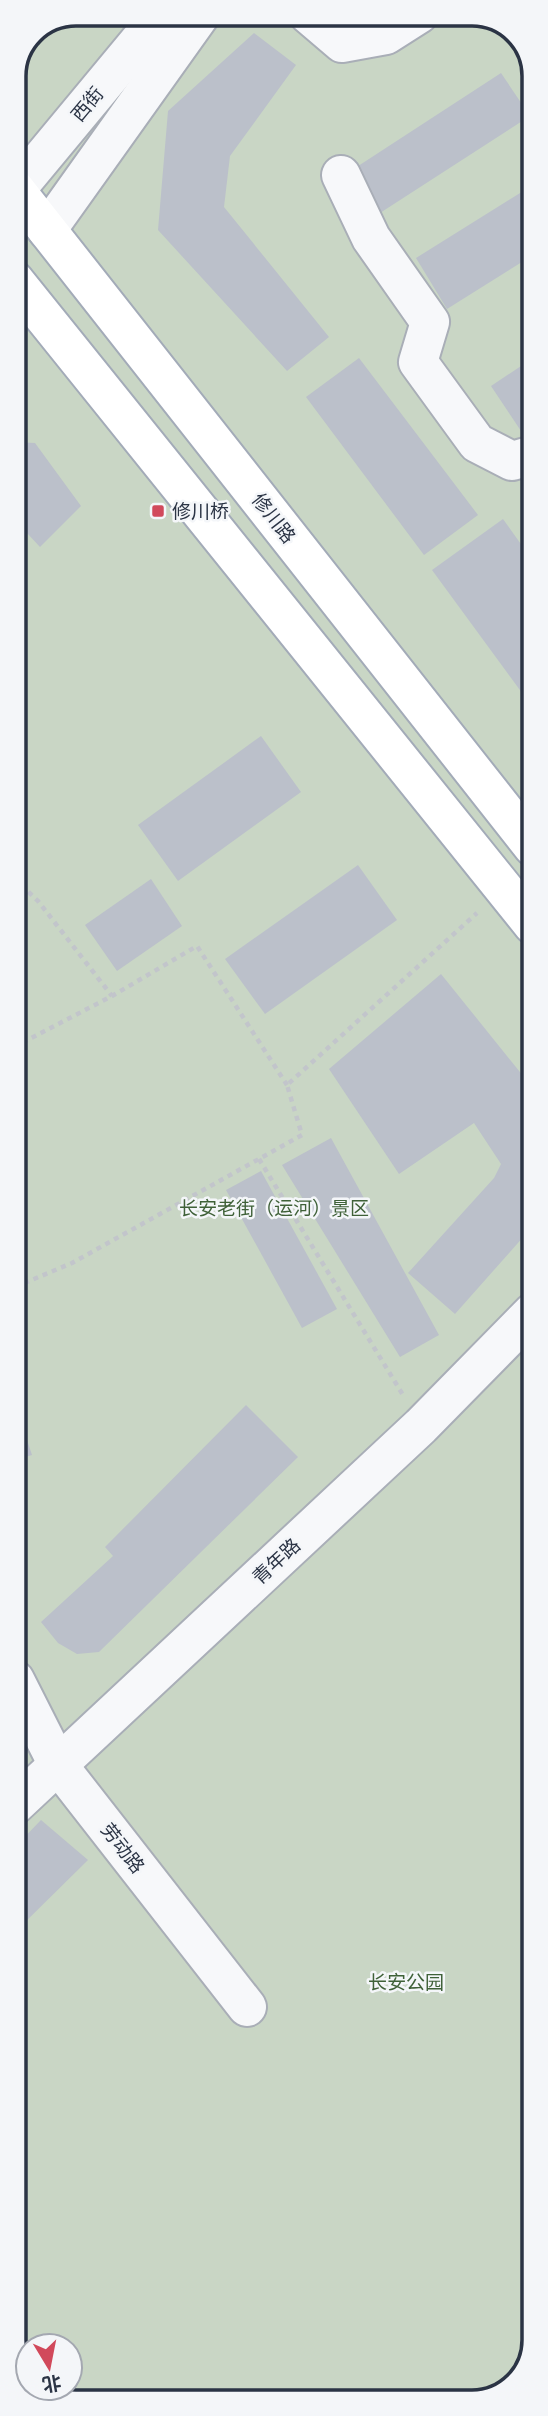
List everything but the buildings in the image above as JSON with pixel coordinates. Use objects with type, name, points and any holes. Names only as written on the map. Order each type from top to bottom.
[{"type":"main road","name":"修川路","points":[[26,204],[522,833]]},
{"type":"main road","points":[[26,296],[522,910]]},
{"type":"street","name":"西街","points":[[26,177],[150,26]]},
{"type":"street","points":[[47,230],[192,26]]},
{"type":"street","points":[[322,26],[342,43],[386,35],[400,26]]},
{"type":"street","points":[[341,175],[371,238],[430,322],[418,362],[477,443],[512,460],[522,458]]},
{"type":"street","name":"青年路","points":[[26,1795],[421,1426],[522,1324]]},
{"type":"street","name":"劳动路","points":[[26,1702],[58,1765],[247,2007]]},
{"type":"path","points":[[287,1085],[505,888]]},
{"type":"path","points":[[26,890],[113,996]]},
{"type":"path","points":[[26,1040],[113,996],[197,946],[287,1085],[302,1135],[72,1263],[26,1282]]},
{"type":"path","points":[[259,1159],[421,1426]]},
{"type":"green space","name":"长安老街（运河）景区","points":[[475,26],[491,30],[505,39],[515,51],[521,66],[522,2340],[518,2359],[502,2380],[482,2389],[84,2390],[84,2332],[26,2332],[26,76],[27,66],[35,48],[48,35],[66,27]]},
{"type":"place","name":"修川桥","points":[[158,511]]},
{"type":"park label","name":"长安公园","points":[[406,1982]]}]
